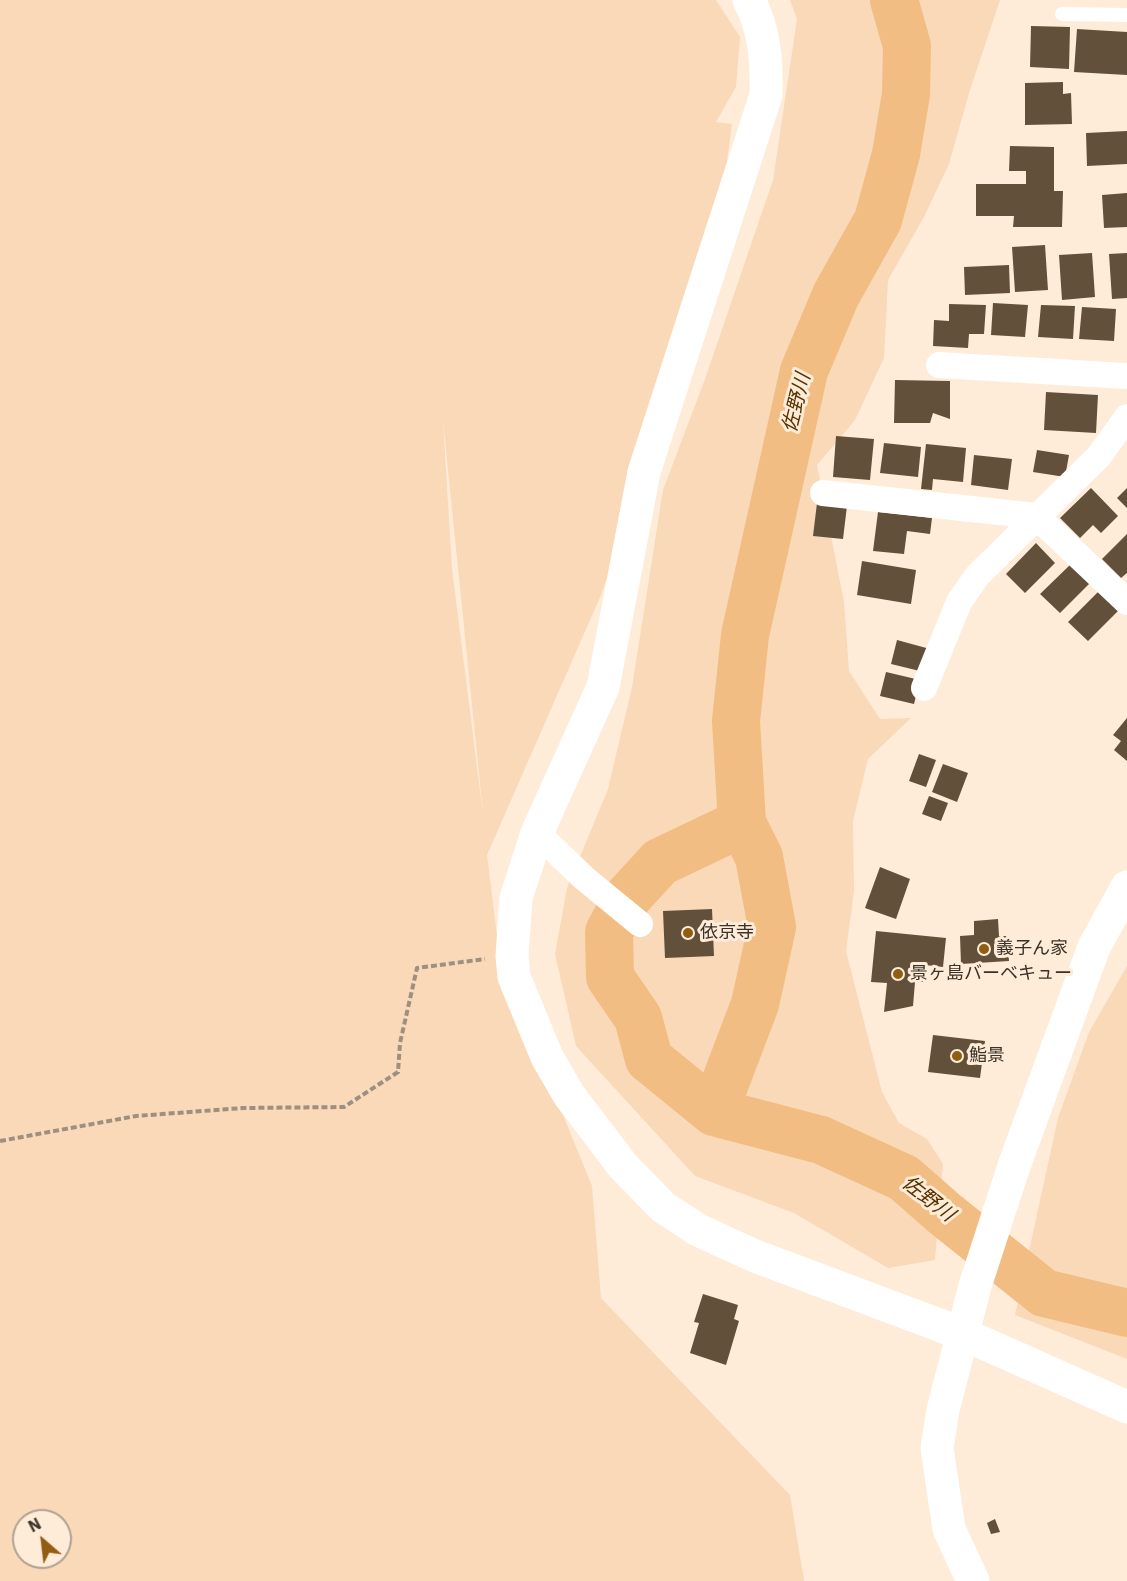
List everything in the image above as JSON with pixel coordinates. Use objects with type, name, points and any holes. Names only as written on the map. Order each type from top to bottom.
[{"type":"street","points":[[749,0],[756,14],[767,56],[766,96],[644,472],[603,687],[537,833],[516,898],[512,956],[514,977],[520,997],[547,1058],[569,1095],[623,1166],[663,1207],[698,1230],[755,1256],[963,1334],[1127,1407]]},
{"type":"street","points":[[939,365],[1127,376]]},
{"type":"street","points":[[924,688],[959,602],[977,576],[1099,456],[1127,417]]},
{"type":"street","points":[[823,493],[1036,516],[1127,602]]},
{"type":"street","points":[[537,833],[584,878],[640,924]]},
{"type":"street","points":[[973,1581],[949,1529],[937,1448],[943,1410],[975,1286],[1014,1166],[1094,947],[1127,887]]},
{"type":"lane","points":[[1062,14],[1127,15]]},
{"type":"path","points":[[0,1141],[136,1116],[243,1108],[344,1107],[398,1072],[400,1043],[417,968],[512,956]]},
{"type":"shaded area","points":[[0,0],[716,0],[740,37],[736,87],[716,122],[732,124],[715,252],[644,472],[601,595],[487,855],[500,960],[592,1186],[601,1298],[790,1495],[804,1581],[0,1581]],"holes":[[[443,421],[483,813],[452,569]]]},
{"type":"shaded area","points":[[790,0],[1000,0],[969,93],[949,164],[924,217],[888,280],[884,358],[855,420],[817,465],[844,602],[849,671],[880,719],[911,718],[868,759],[853,821],[854,891],[846,951],[882,1092],[899,1123],[927,1139],[943,1164],[935,1260],[888,1268],[794,1213],[695,1176],[576,1046],[555,954],[567,888],[608,789],[632,687],[663,490],[705,379],[773,180],[797,19]]},
{"type":"shaded area","points":[[1127,966],[1127,1359],[1015,1315],[1058,1118],[1089,1032]]},
{"type":"building","points":[[1031,26],[1070,27],[1069,69],[1030,67]]},
{"type":"building","points":[[1077,29],[1127,32],[1127,75],[1074,72]]},
{"type":"building","points":[[1063,82],[1063,94],[1071,93],[1072,124],[1025,125],[1025,83]]},
{"type":"building","points":[[1127,131],[1127,164],[1087,166],[1086,133]]},
{"type":"building","points":[[1010,146],[1054,147],[1054,191],[1063,191],[1062,227],[1013,227],[1014,216],[976,216],[976,184],[1026,184],[1026,171],[1009,171]]},
{"type":"building","points":[[1127,193],[1127,227],[1104,228],[1102,195]]},
{"type":"building","points":[[1045,245],[1048,290],[1015,292],[1012,247]]},
{"type":"building","points":[[1092,253],[1095,297],[1062,300],[1059,255]]},
{"type":"building","points":[[1127,253],[1127,298],[1112,299],[1109,254]]},
{"type":"building","points":[[1009,265],[1010,293],[965,295],[964,267]]},
{"type":"building","points":[[993,303],[1028,305],[1025,337],[991,335]]},
{"type":"building","points":[[949,304],[986,305],[984,334],[969,334],[968,348],[933,346],[934,320],[949,321]]},
{"type":"building","points":[[1041,305],[1075,306],[1073,339],[1038,337]]},
{"type":"building","points":[[1082,307],[1116,309],[1114,341],[1079,339]]},
{"type":"building","points":[[895,380],[950,381],[950,419],[933,413],[930,423],[894,423]]},
{"type":"building","points":[[1046,392],[1098,395],[1096,433],[1044,430]]},
{"type":"building","points":[[836,436],[874,439],[870,480],[833,477]]},
{"type":"building","points":[[884,443],[921,447],[918,477],[880,473]]},
{"type":"building","points":[[926,444],[966,448],[963,482],[933,479],[932,490],[921,489]]},
{"type":"building","points":[[1037,450],[1069,455],[1065,477],[1033,472]]},
{"type":"building","points":[[974,455],[1012,459],[1008,490],[971,485]]},
{"type":"building","points":[[1091,488],[1118,516],[1101,533],[1093,525],[1080,538],[1060,518]]},
{"type":"building","points":[[1127,488],[1127,508],[1117,498]]},
{"type":"building","points":[[817,503],[847,506],[843,539],[813,536]]},
{"type":"building","points":[[878,512],[932,518],[930,534],[907,531],[904,554],[873,551]]},
{"type":"building","points":[[1127,534],[1127,573],[1121,578],[1102,559]]},
{"type":"building","points":[[1036,543],[1055,563],[1025,593],[1006,574]]},
{"type":"building","points":[[862,561],[916,570],[911,604],[857,595]]},
{"type":"building","points":[[1071,564],[1090,583],[1060,613],[1040,594]]},
{"type":"building","points":[[1099,591],[1118,611],[1088,641],[1068,622]]},
{"type":"building","points":[[897,640],[930,649],[924,672],[891,664]]},
{"type":"building","points":[[886,672],[920,680],[914,704],[880,696]]},
{"type":"building","points":[[1127,718],[1127,761],[1114,750],[1121,741],[1113,735]]},
{"type":"building","points":[[919,754],[936,760],[926,787],[909,781]]},
{"type":"building","points":[[943,764],[968,773],[957,802],[932,792]]},
{"type":"building","points":[[929,796],[948,803],[941,821],[922,814]]},
{"type":"building","points":[[880,867],[910,879],[896,919],[865,908]]},
{"type":"building","name":"依京寺","points":[[712,909],[714,956],[665,958],[663,911]]},
{"type":"building","name":"義子ん家","points":[[998,919],[999,936],[1007,936],[1009,961],[961,964],[960,936],[974,935],[974,921]]},
{"type":"building","name":"景ヶ島バーベキュー","points":[[876,931],[946,938],[943,967],[925,965],[923,982],[915,982],[913,1006],[884,1012],[887,983],[871,982]]},
{"type":"building","name":"鮨景","points":[[933,1035],[985,1041],[980,1078],[928,1072]]},
{"type":"building","points":[[703,1294],[738,1305],[734,1319],[739,1321],[726,1365],[690,1353],[699,1323],[694,1322]]},
{"type":"building","points":[[995,1519],[1000,1532],[991,1534],[987,1523]]},
{"type":"waterway","name":"佐野川","points":[[714,1112],[755,1004],[772,927],[759,857],[742,823],[736,721],[745,635],[804,371],[836,295],[878,220],[896,154],[906,94],[907,46],[894,0]]},
{"type":"waterway","name":"佐野川","points":[[742,823],[660,862],[628,897],[609,932],[610,977],[638,1018],[649,1059],[714,1112],[821,1140],[904,1178],[1044,1293],[1127,1313]]},
{"type":"place","name":"依京寺","points":[[688,933]]},
{"type":"place","name":"義子ん家","points":[[984,949]]},
{"type":"place","name":"景ヶ島バーベキュー","points":[[898,974]]},
{"type":"place","name":"鮨景","points":[[957,1056]]}]
